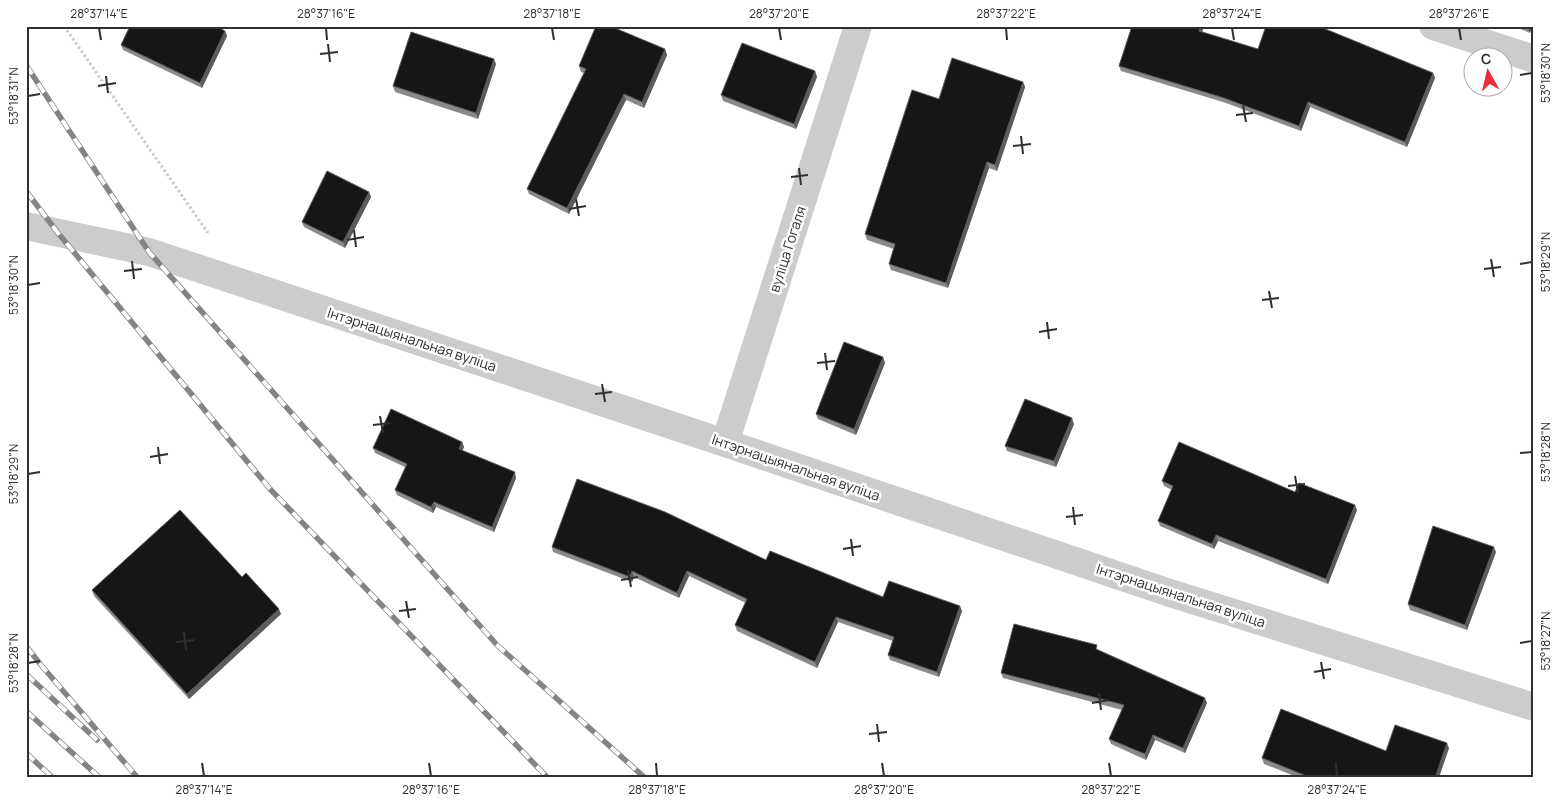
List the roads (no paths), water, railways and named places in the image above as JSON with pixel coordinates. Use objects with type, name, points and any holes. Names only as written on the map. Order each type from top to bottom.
[{"type":"street","name":"вуліца Гогаля","points":[[725,443],[858,26]]},
{"type":"street","points":[[1433,26],[1534,59]]},
{"type":"street","name":"Інтэрнацыянальная вуліца","points":[[26,226],[149,252],[1170,593],[1534,707]]},
{"type":"railway","points":[[26,65],[149,252],[497,645],[644,777]]},
{"type":"railway","points":[[26,191],[58,233],[270,489],[547,777]]},
{"type":"railway","points":[[26,646],[137,777]]},
{"type":"railway","points":[[26,674],[97,740]]},
{"type":"railway","points":[[26,711],[99,777]]},
{"type":"railway","points":[[26,753],[52,777]]}]
